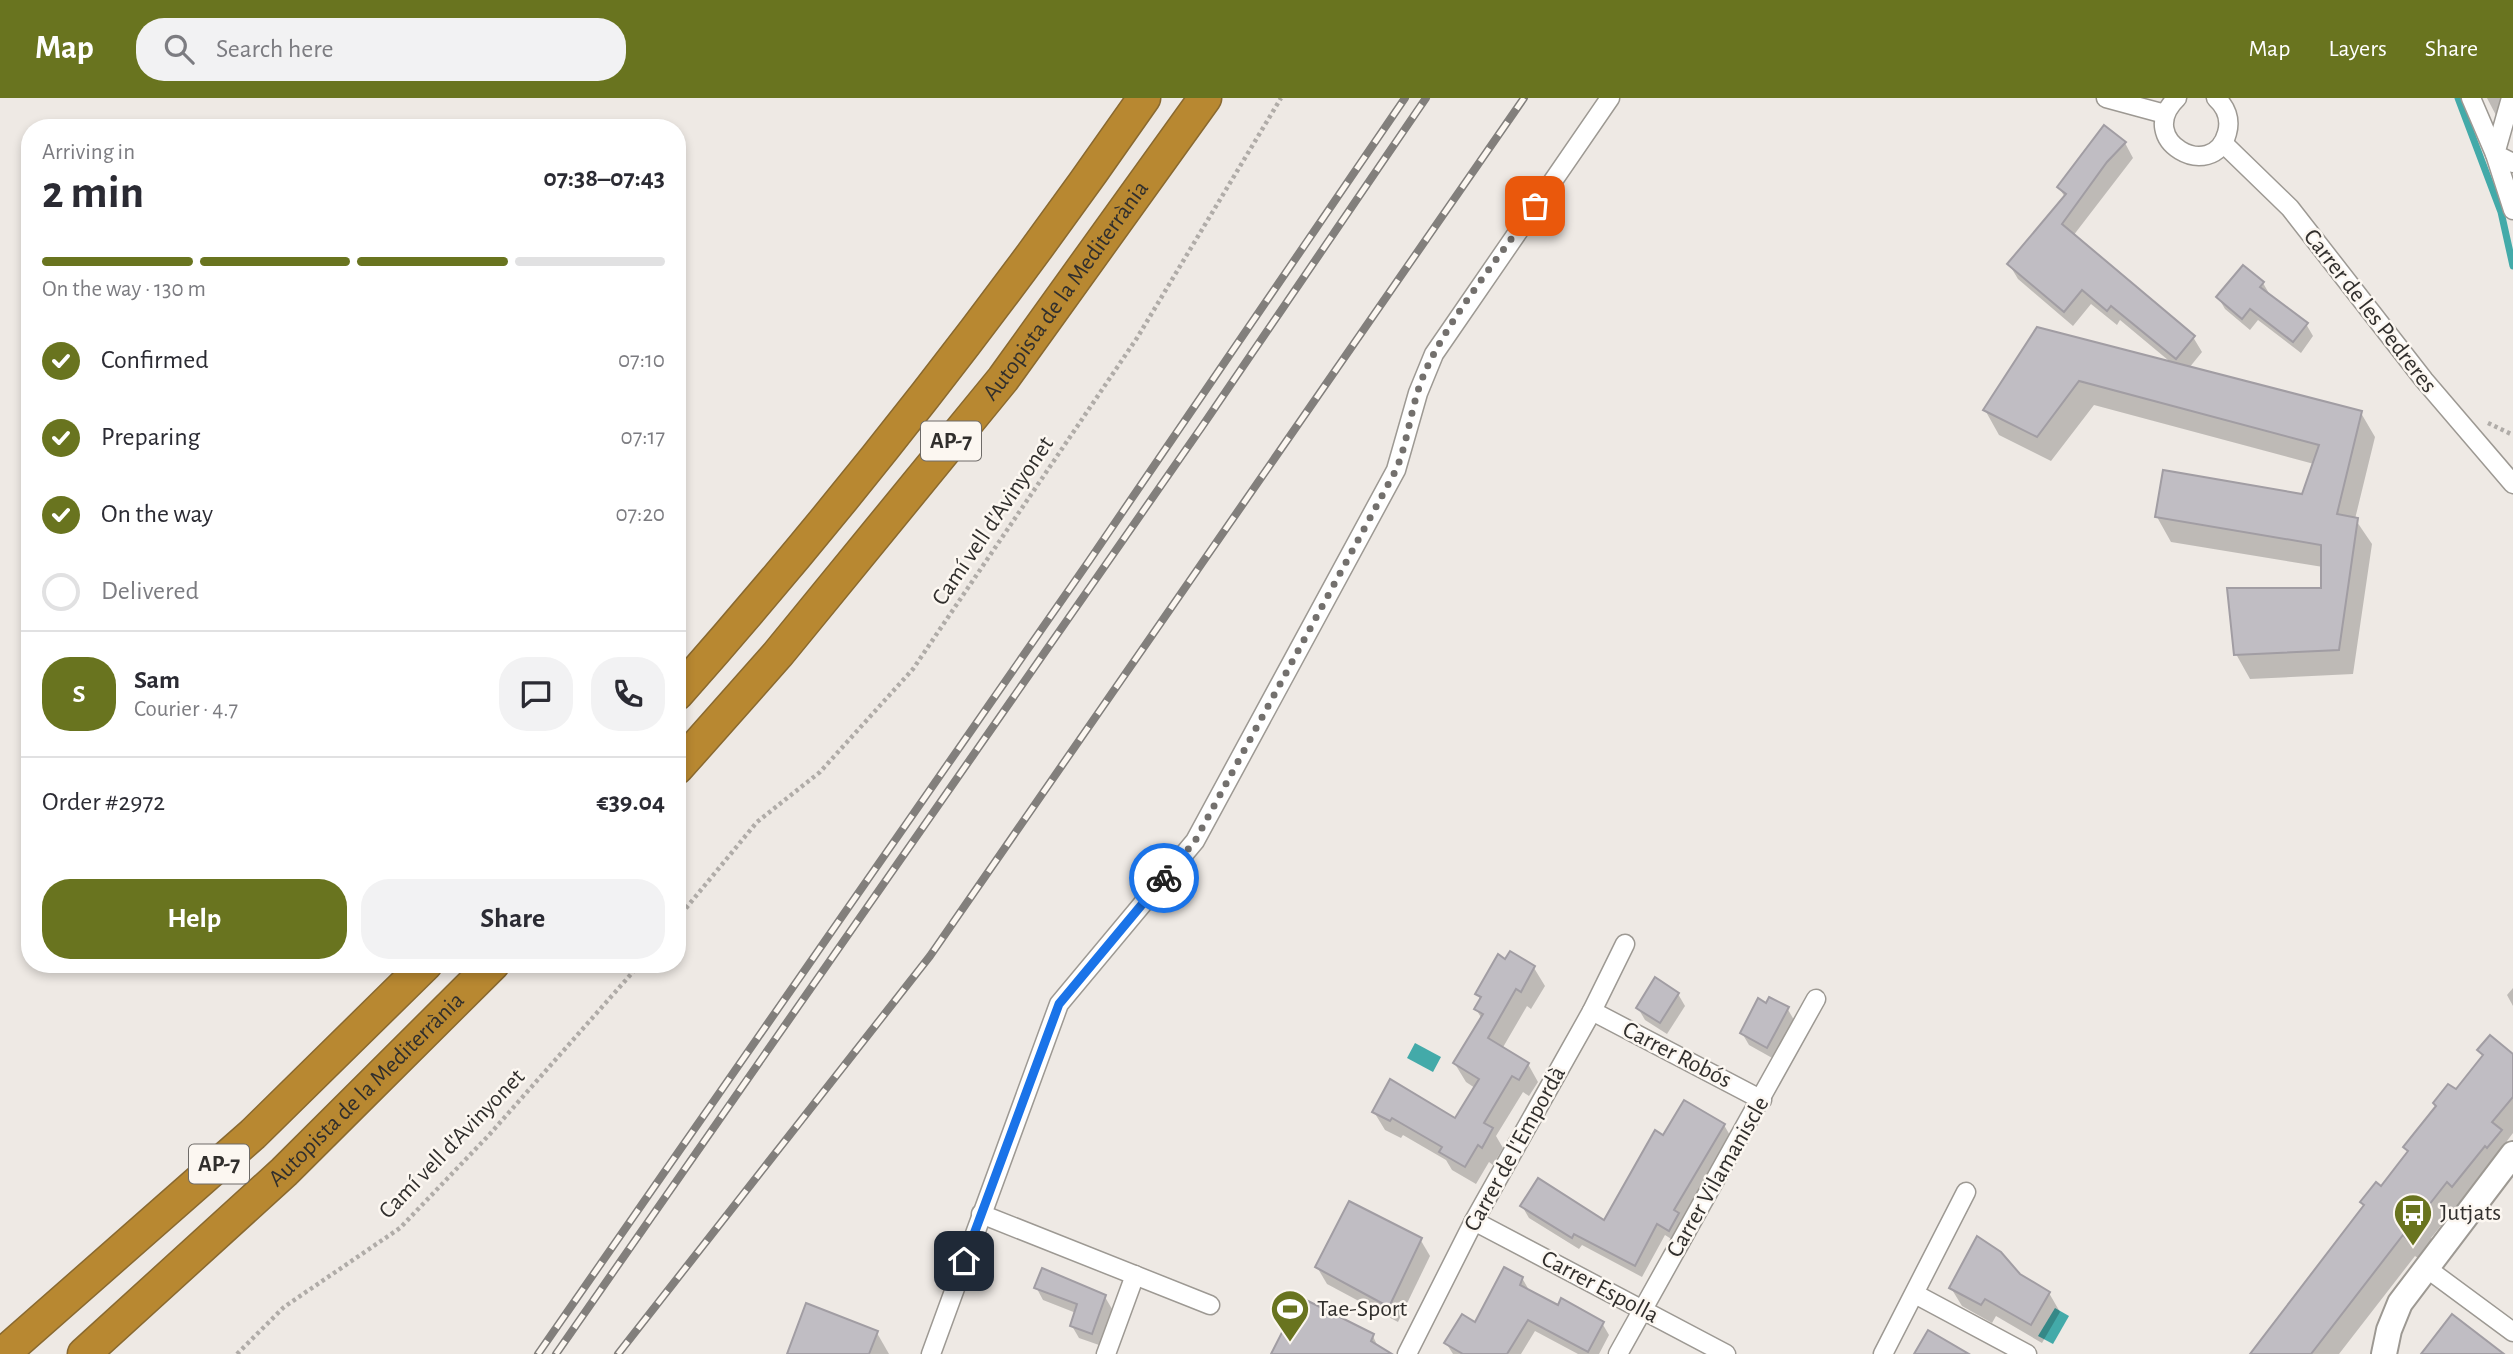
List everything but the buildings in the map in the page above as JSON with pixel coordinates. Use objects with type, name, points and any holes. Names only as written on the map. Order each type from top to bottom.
[{"type":"highway","name":"Autopista de la Mediterrània","points":[[686,683],[850,491],[966,345],[1144,98]]},
{"type":"highway","name":"Autopista de la Mediterrània","points":[[686,758],[778,654],[1003,379],[1205,98]]},
{"type":"highway","name":"Autopista de la Mediterrània","points":[[3,1354],[253,1134],[417,973]]},
{"type":"highway","name":"Autopista de la Mediterrània","points":[[84,1354],[284,1172],[484,973]]},
{"type":"street","points":[[931,1354],[1059,1004],[1195,841],[1396,470],[1409,433],[1418,393],[1434,354],[1610,98]]},
{"type":"street","points":[[2106,98],[2165,114]]},
{"type":"street","points":[[2177,98],[2165,114],[2165,134],[2170,143],[2186,155],[2206,155],[2223,143],[2227,135],[2228,116],[2216,98]]},
{"type":"street","points":[[2471,98],[2496,154],[2513,210]]},
{"type":"street","points":[[2496,154],[2511,98]]},
{"type":"street","name":"Carrer de les Pedreres","points":[[2223,143],[2290,208],[2424,380],[2511,482]]},
{"type":"street","points":[[2496,154],[2513,163]]},
{"type":"street","name":"Carrer de l'Empordà","points":[[1407,1354],[1474,1221],[1592,1011],[1625,944]]},
{"type":"street","name":"Carrer Vilamaniscle","points":[[1618,1354],[1816,999]]},
{"type":"street","name":"Carrer Robós","points":[[1592,1011],[1762,1100]]},
{"type":"street","points":[[2384,1354],[2394,1314],[2425,1267],[2513,1154]]},
{"type":"street","points":[[1884,1354],[1966,1192]]},
{"type":"street","points":[[981,1214],[1210,1304]]},
{"type":"street","name":"Carrer Espolla","points":[[1474,1221],[1726,1354]]},
{"type":"street","points":[[2425,1267],[2513,1332]]},
{"type":"street","points":[[1106,1354],[1135,1275]]},
{"type":"street","points":[[1915,1294],[2027,1354]]},
{"type":"path","name":"Camí vell d'Avinyonet","points":[[686,908],[757,821],[820,772],[913,669],[1136,338],[1281,98]]},
{"type":"path","name":"Camí vell d'Avinyonet","points":[[237,1354],[284,1307],[400,1228],[489,1135],[632,973]]},
{"type":"water","points":[[1415,1043],[1441,1057],[1433,1072],[1407,1058]]},
{"type":"water","points":[[2055,1308],[2069,1316],[2053,1344],[2038,1336]]},
{"type":"waterway","points":[[2458,98],[2501,212],[2513,266]]},
{"type":"railway","points":[[538,1354],[1089,561],[1405,98]]},
{"type":"railway","points":[[556,1354],[1201,428],[1426,98]]},
{"type":"railway","points":[[618,1354],[930,956],[1524,98]]},
{"type":"way so far","points":[[1164,878],[1195,841],[1396,470],[1404,452],[1424,373],[1434,354],[1535,206]]},
{"type":"place","name":"Jutjats","points":[[2413,1247]]},
{"type":"place","name":"Tae-Sport","points":[[1290,1343]]},
{"type":"route","points":[[964,1261],[1059,1004],[1164,878]]}]
